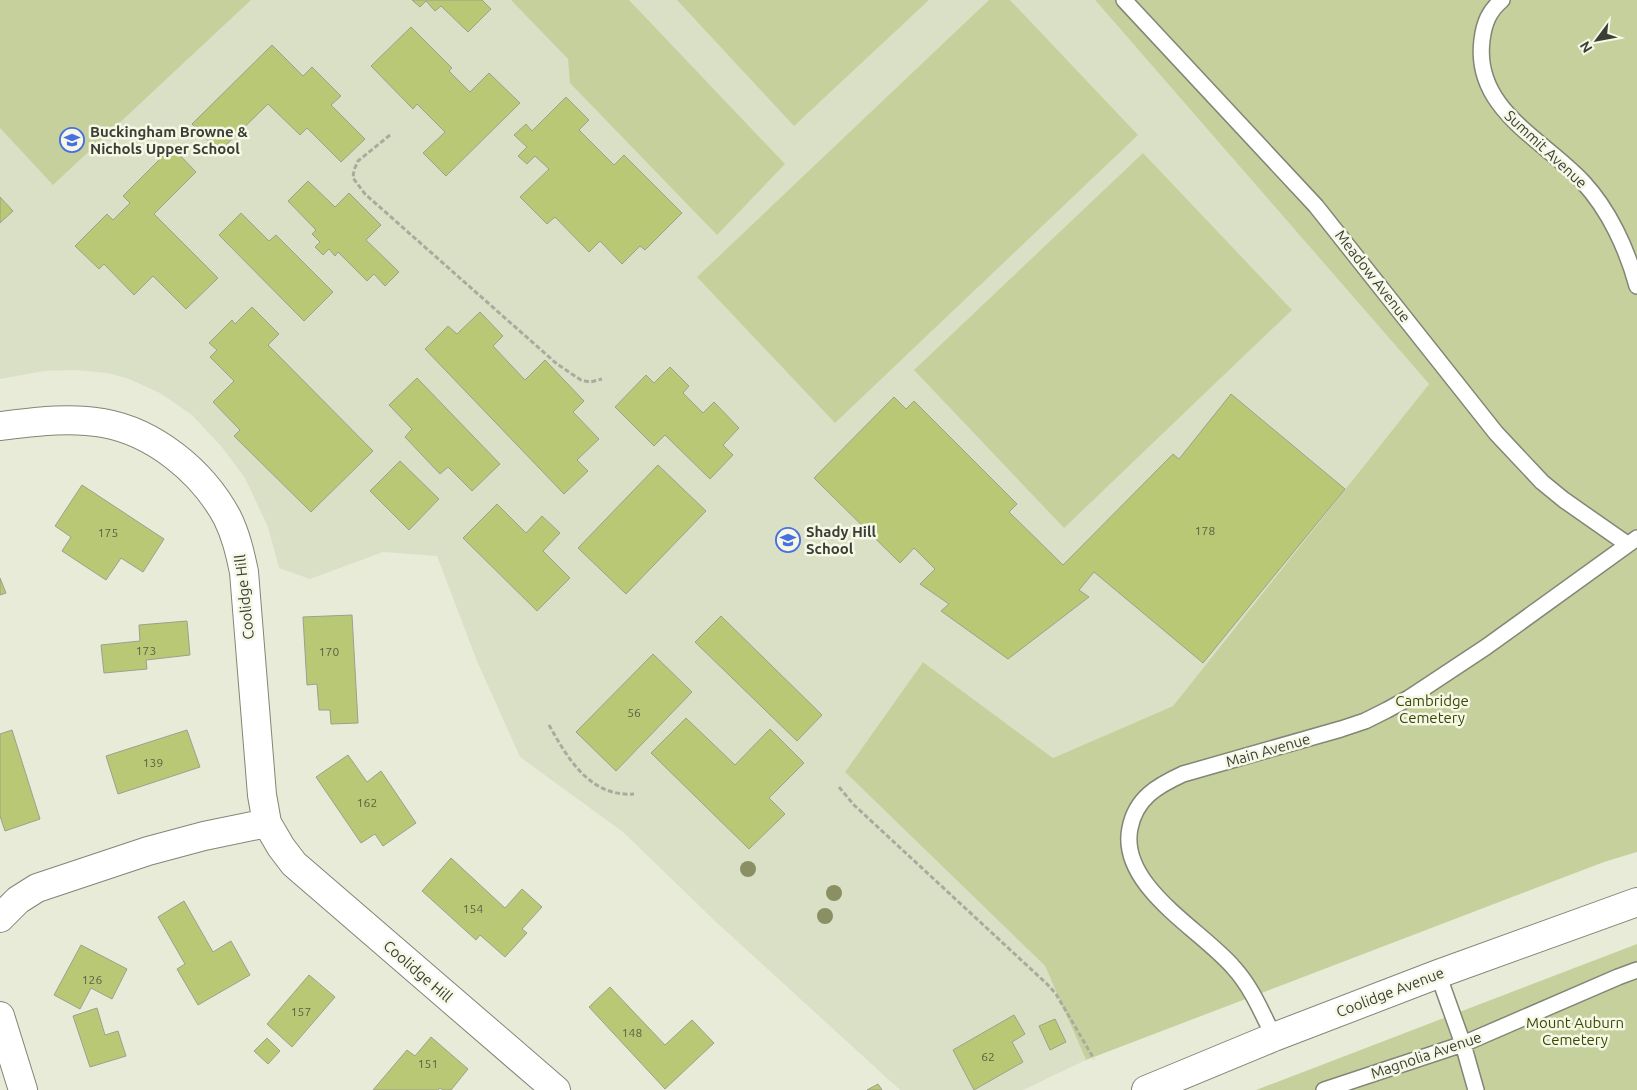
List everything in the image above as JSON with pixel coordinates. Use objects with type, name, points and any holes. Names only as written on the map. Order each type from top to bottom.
[{"type":"street","name":"Coolidge Hill","points":[[0,426],[73,420],[102,423],[126,429],[150,440],[170,453],[190,470],[210,492],[238,544],[244,572],[259,771],[267,823],[281,847],[294,864],[556,1090]]},
{"type":"street","points":[[0,918],[18,900],[38,888],[148,851],[212,834],[267,823]]},
{"type":"street","name":"Coolidge Avenue","points":[[1146,1090],[1274,1037],[1438,974],[1637,902]]},
{"type":"street","points":[[0,1016],[23,1090]]},
{"type":"lane","name":"Meadow Avenue","points":[[1124,0],[1316,206],[1496,433],[1519,459],[1564,500],[1632,541]]},
{"type":"lane","name":"Summit Avenue","points":[[1494,2],[1484,26],[1481,66],[1495,99],[1509,116],[1583,182],[1597,199],[1632,266],[1637,286]]},
{"type":"lane","name":"Main Avenue","points":[[1274,1037],[1246,983],[1233,966],[1153,892],[1140,875],[1131,855],[1129,834],[1133,814],[1145,798],[1161,784],[1183,774],[1357,723],[1409,698],[1486,647],[1632,541]]},
{"type":"lane","name":"Magnolia Avenue","points":[[1324,1090],[1462,1044],[1609,980],[1637,970]]},
{"type":"lane","points":[[1438,974],[1476,1090]]},
{"type":"path","points":[[390,135],[358,161],[354,170],[353,178],[365,194],[557,364],[581,380],[590,382],[602,379]]},
{"type":"path","points":[[549,726],[563,751],[574,765],[596,785],[621,795],[634,794]]},
{"type":"path","points":[[839,787],[854,804],[1047,984],[1056,994],[1094,1059]]},
{"type":"shaded area","name":"Shady Hill School","points":[[0,0],[1095,0],[1429,384],[1173,706],[1053,758],[923,662],[845,772],[1045,966],[1086,1060],[1023,1090],[900,1090],[715,921],[623,832],[520,757],[477,661],[437,556],[383,552],[310,579],[279,568],[268,527],[245,478],[221,446],[192,415],[160,393],[129,379],[108,373],[75,370],[44,371],[0,379]]},
{"type":"green space","name":"Buckingham Browne & Nichols Upper School","points":[[0,0],[251,0],[53,185],[0,128]]},
{"type":"green space","points":[[511,0],[629,0],[785,164],[717,235],[570,83],[568,59]]},
{"type":"green space","points":[[677,0],[929,0],[794,126]]},
{"type":"green space","points":[[989,0],[1010,0],[1138,135],[835,423],[697,277]]},
{"type":"green space","name":"Cambridge Cemetery","points":[[1095,0],[1637,0],[1637,852],[1604,862],[1086,1060],[1045,966],[845,772],[923,662],[1053,758],[1173,706],[1429,384]]},
{"type":"green space","points":[[1143,153],[1292,310],[1064,528],[914,370]]},
{"type":"green space","name":"Mount Auburn Cemetery","points":[[1637,944],[1637,1090],[1256,1090]]},
{"type":"building","points":[[412,0],[482,0],[491,9],[468,32],[441,6],[435,11],[426,1],[420,7]]},
{"type":"building","points":[[411,27],[452,68],[449,71],[470,92],[489,73],[520,103],[446,176],[423,153],[445,132],[417,104],[413,109],[371,66]]},
{"type":"building","points":[[272,45],[303,76],[312,67],[341,96],[331,105],[365,139],[341,162],[307,128],[300,135],[268,104],[219,152],[192,124]]},
{"type":"building","points":[[566,97],[589,120],[579,130],[614,165],[624,155],[682,213],[645,250],[640,246],[622,264],[600,241],[589,252],[555,217],[547,224],[520,197],[549,169],[535,156],[527,164],[518,156],[527,147],[514,135],[526,124],[532,131]]},
{"type":"building","points":[[172,147],[196,172],[154,214],[218,278],[186,309],[153,276],[134,295],[104,264],[99,269],[75,246],[107,214],[113,220],[130,203],[123,196]]},
{"type":"building","points":[[308,181],[335,207],[349,193],[381,225],[366,240],[399,272],[385,286],[374,274],[367,281],[338,252],[335,256],[329,249],[323,255],[315,247],[320,242],[312,234],[316,230],[288,201]]},
{"type":"building","points":[[0,197],[13,211],[0,223]]},
{"type":"building","points":[[241,213],[269,241],[276,235],[333,292],[304,321],[219,235]]},
{"type":"building","points":[[252,307],[279,334],[268,345],[373,451],[311,512],[234,436],[240,430],[213,402],[234,381],[210,357],[217,350],[209,343],[232,320],[235,324]]},
{"type":"building","points":[[480,312],[503,336],[493,346],[525,380],[545,360],[584,401],[573,412],[599,439],[577,460],[588,471],[564,494],[425,349],[448,326],[457,334]]},
{"type":"building","points":[[670,367],[689,386],[683,393],[703,413],[714,402],[739,428],[723,445],[733,455],[710,479],[665,435],[654,446],[615,407],[646,375],[654,383]]},
{"type":"building","points":[[417,378],[500,464],[472,491],[448,467],[440,474],[405,437],[412,429],[389,405]]},
{"type":"building","points":[[1231,394],[1345,489],[1203,663],[1094,572],[1079,590],[1089,597],[1008,659],[941,611],[949,604],[920,584],[935,569],[914,548],[900,563],[814,478],[894,397],[906,409],[914,401],[1017,504],[1009,512],[1063,565],[1173,454],[1179,459]]},
{"type":"building","points":[[400,461],[439,499],[409,530],[370,491]]},
{"type":"building","points":[[658,465],[706,511],[626,594],[578,548]]},
{"type":"building","points":[[82,485],[164,539],[143,572],[121,558],[106,580],[62,551],[71,537],[55,526]]},
{"type":"building","points":[[497,504],[526,533],[542,516],[560,533],[543,551],[570,578],[537,611],[463,538]]},
{"type":"building","points":[[0,578],[6,593],[0,595]]},
{"type":"building","points":[[352,615],[358,723],[331,724],[330,710],[319,710],[317,684],[307,685],[303,617]]},
{"type":"building","points":[[721,616],[822,715],[797,741],[695,642]]},
{"type":"building","points":[[187,621],[190,655],[146,660],[147,669],[104,673],[101,645],[140,641],[139,625]]},
{"type":"building","points":[[653,654],[692,692],[616,771],[576,732]]},
{"type":"building","points":[[686,718],[735,765],[770,729],[804,763],[769,798],[785,814],[749,849],[651,753]]},
{"type":"building","points":[[12,730],[40,819],[5,831],[0,816],[0,734]]},
{"type":"building","points":[[187,730],[200,767],[118,794],[106,756]]},
{"type":"building","points":[[348,755],[367,782],[381,771],[416,823],[383,846],[375,834],[361,843],[316,777]]},
{"type":"building","points":[[451,858],[505,908],[522,889],[542,907],[522,929],[527,933],[505,957],[480,935],[476,940],[422,891]]},
{"type":"building","points":[[184,901],[213,952],[231,941],[250,975],[198,1005],[177,969],[185,964],[158,917]]},
{"type":"building","points":[[81,945],[127,969],[112,999],[91,988],[80,1009],[54,995]]},
{"type":"building","points":[[309,975],[335,997],[292,1047],[267,1024]]},
{"type":"building","points":[[610,987],[665,1045],[692,1020],[714,1043],[665,1089],[589,1007]]},
{"type":"building","points":[[97,1008],[105,1035],[118,1031],[126,1056],[90,1067],[73,1016]]},
{"type":"building","points":[[1014,1015],[1025,1034],[1012,1042],[1023,1062],[974,1090],[953,1050]]},
{"type":"building","points":[[1055,1019],[1066,1042],[1050,1050],[1039,1026]]},
{"type":"building","points":[[431,1037],[468,1069],[451,1090],[440,1088],[438,1090],[373,1090],[407,1050],[415,1056]]},
{"type":"building","points":[[267,1038],[280,1051],[268,1064],[254,1051]]},
{"type":"building","points":[[878,1084],[882,1090],[867,1090]]},
{"type":"place","name":"Buckingham Browne & Nichols Upper School","points":[[72,140]]},
{"type":"place","name":"Shady Hill School","points":[[788,540]]}]
